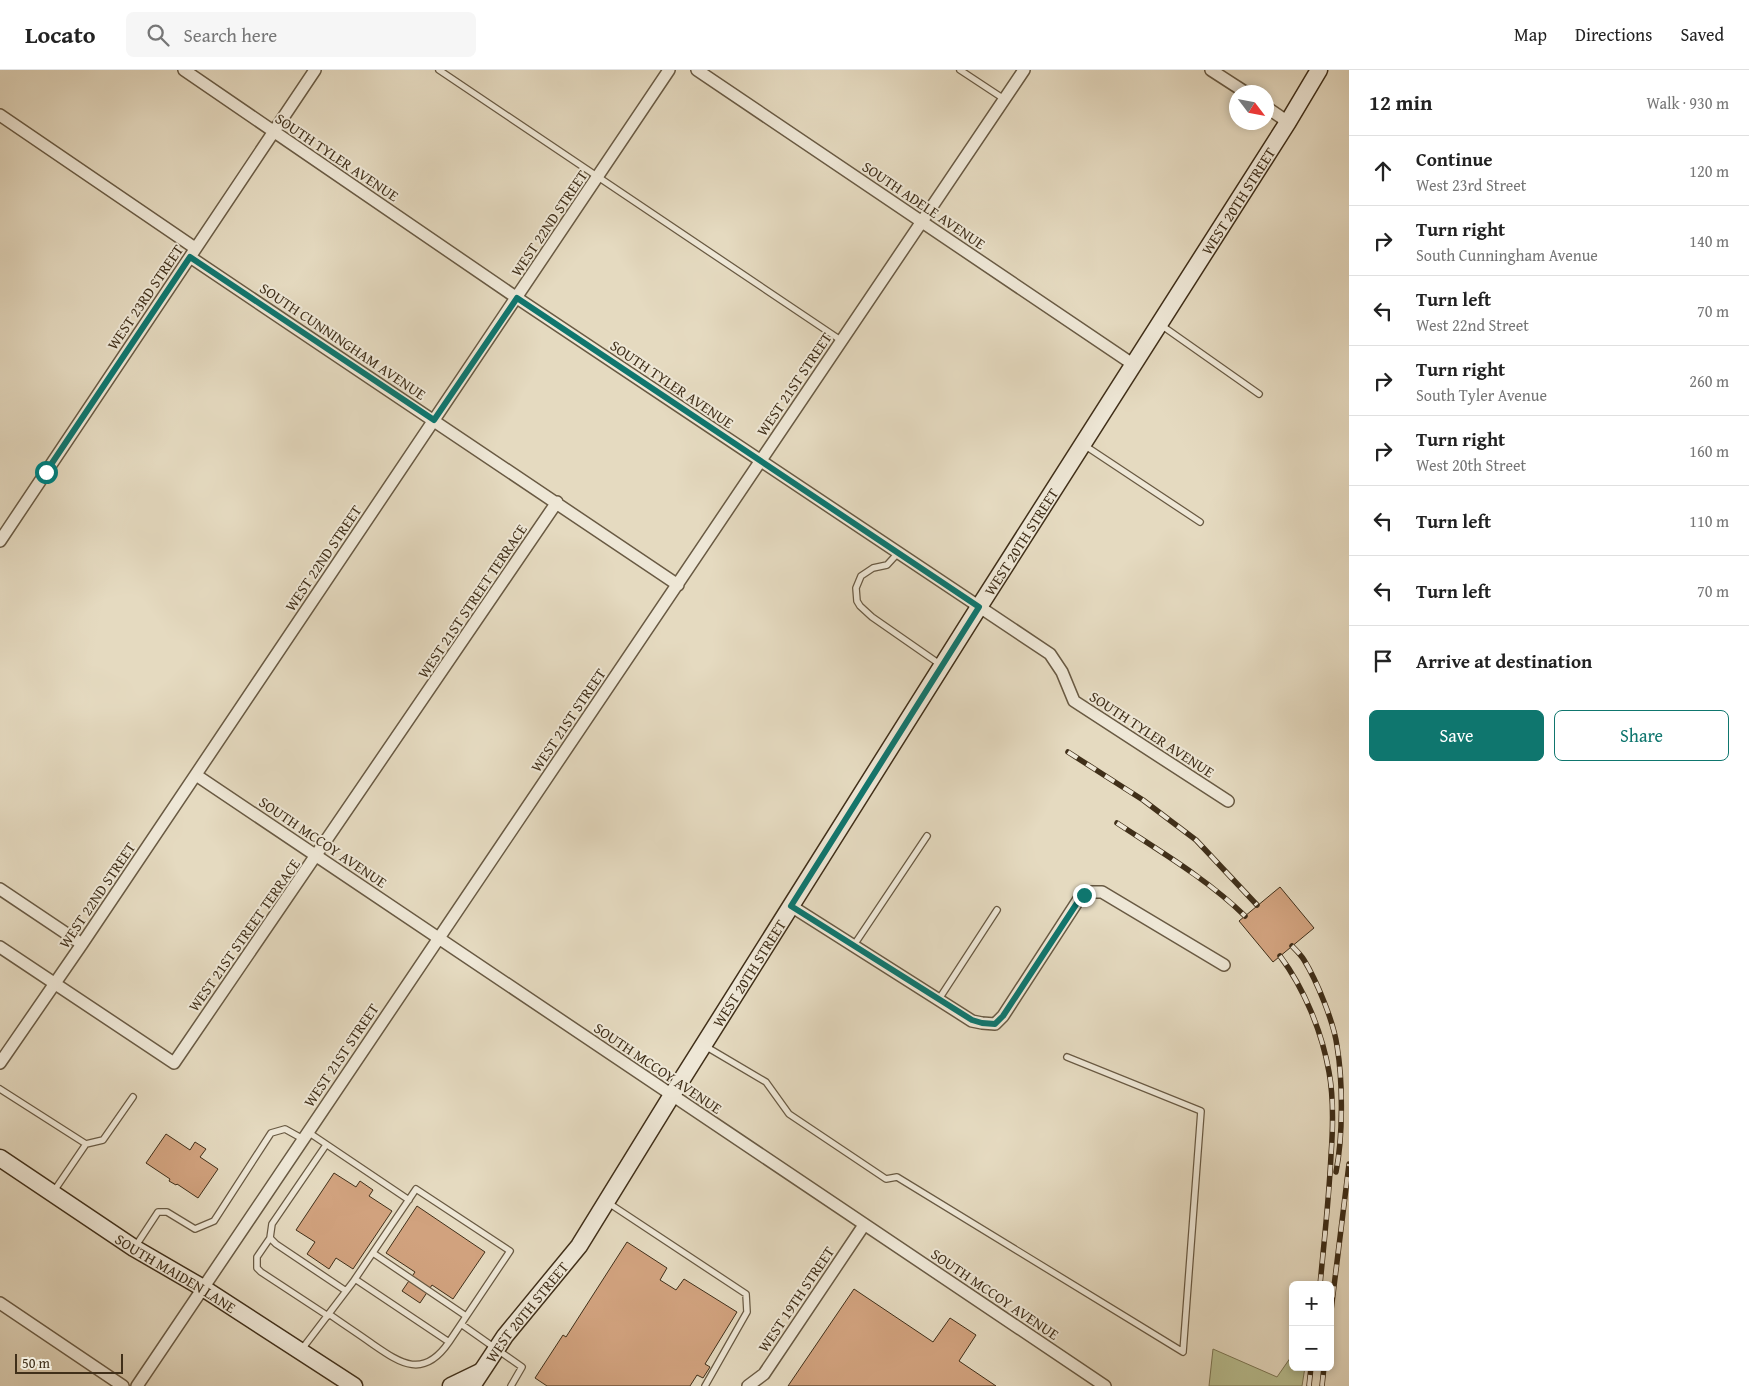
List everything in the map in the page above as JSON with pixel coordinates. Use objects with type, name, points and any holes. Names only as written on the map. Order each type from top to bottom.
[{"type":"main road","name":"WEST 20TH STREET","points":[[472,1386],[480,1379],[505,1336],[579,1246],[942,665],[1288,122],[1319,70]]},
{"type":"main road","name":"SOUTH MAIDEN LANE","points":[[0,1158],[134,1248],[203,1288],[354,1386]]},
{"type":"main road","points":[[451,1386],[480,1379]]},
{"type":"street","name":"SOUTH TYLER AVENUE","points":[[184,70],[517,298],[1050,654],[1062,672],[1074,701],[1228,801]]},
{"type":"street","name":"WEST 23RD STREET","points":[[0,541],[315,70]]},
{"type":"street","name":"WEST 22ND STREET","points":[[0,1063],[196,775],[669,70]]},
{"type":"street","name":"SOUTH ADELE AVENUE","points":[[697,70],[1134,364]]},
{"type":"street","name":"WEST 21ST STREET","points":[[137,1386],[1024,70]]},
{"type":"street","points":[[1211,70],[1234,85]]},
{"type":"street","points":[[1274,112],[1288,122]]},
{"type":"street","name":"SOUTH CUNNINGHAM AVENUE","points":[[0,115],[193,253],[434,420],[678,585]]},
{"type":"street","name":"WEST 21ST STREET TERRACE","points":[[0,946],[174,1063],[557,502]]},
{"type":"street","name":"SOUTH MCCOY AVENUE","points":[[196,775],[1098,1384]]},
{"type":"street","points":[[0,889],[82,944]]},
{"type":"street","points":[[791,906],[939,1000],[972,1020],[982,1023],[995,1024],[1003,1016],[1079,900],[1084,895],[1096,891],[1102,892],[1224,965]]},
{"type":"street","name":"WEST 19TH STREET","points":[[748,1386],[764,1374],[864,1225]]},
{"type":"street","points":[[0,1303],[123,1386]]},
{"type":"lane","points":[[439,70],[842,341]]},
{"type":"lane","points":[[960,70],[1004,100]]},
{"type":"lane","points":[[1159,324],[1258,394]]},
{"type":"lane","points":[[1083,444],[1200,522]]},
{"type":"lane","points":[[898,553],[887,564],[873,568],[861,576],[856,588],[857,600],[860,606],[872,617],[942,665]]},
{"type":"lane","points":[[854,945],[927,836]]},
{"type":"lane","points":[[939,1000],[997,910]]},
{"type":"lane","points":[[703,1045],[766,1082],[789,1114],[886,1179],[897,1177],[1183,1352],[1201,1112],[1068,1057]]},
{"type":"lane","points":[[0,1089],[86,1144]]},
{"type":"lane","points":[[52,1193],[86,1144],[103,1140],[133,1097]]},
{"type":"lane","points":[[134,1248],[158,1212],[167,1212],[195,1229],[214,1221],[272,1132],[285,1129],[326,1144],[409,1200]]},
{"type":"lane","points":[[301,1351],[328,1315],[346,1291],[355,1279],[416,1189],[510,1252],[443,1350],[431,1360],[419,1364],[405,1364],[390,1356],[328,1315],[261,1272],[257,1268],[257,1257],[270,1238],[272,1224],[326,1144]]},
{"type":"lane","points":[[606,1202],[746,1294],[747,1312],[705,1386]]},
{"type":"lane","points":[[270,1238],[346,1291]]},
{"type":"lane","points":[[373,1253],[466,1316]]},
{"type":"lane","points":[[355,1279],[449,1342]]},
{"type":"lane","points":[[461,1324],[522,1366],[511,1386]]},
{"type":"green space","points":[[1213,1349],[1277,1377],[1289,1360],[1289,1371],[1304,1371],[1302,1386],[1209,1386]]},
{"type":"building","points":[[1280,887],[1314,928],[1273,962],[1239,921]]},
{"type":"building","points":[[166,1134],[190,1150],[195,1142],[206,1149],[200,1157],[218,1169],[198,1198],[169,1181],[170,1179],[146,1163]]},
{"type":"building","points":[[334,1173],[356,1187],[360,1181],[373,1190],[369,1196],[392,1211],[353,1269],[336,1258],[329,1269],[307,1254],[315,1242],[296,1230]]},
{"type":"building","points":[[417,1206],[485,1252],[453,1299],[432,1285],[420,1303],[402,1291],[415,1272],[386,1253]]},
{"type":"building","points":[[627,1242],[667,1268],[660,1280],[676,1290],[684,1279],[737,1312],[705,1364],[710,1367],[703,1378],[697,1375],[690,1386],[547,1386],[535,1378],[563,1335],[566,1337]]},
{"type":"building","points":[[854,1289],[933,1342],[950,1318],[976,1335],[959,1361],[996,1386],[788,1386]]},
{"type":"railway","points":[[1068,752],[1143,800],[1196,840],[1257,905]]},
{"type":"railway","points":[[1117,823],[1199,878],[1245,916]]},
{"type":"railway","points":[[1292,946],[1303,958],[1314,979],[1329,1014],[1335,1037],[1339,1060],[1341,1109],[1340,1142],[1336,1172]]},
{"type":"railway","points":[[1280,956],[1297,982],[1311,1011],[1322,1042],[1331,1082],[1332,1145],[1320,1281]]},
{"type":"railway","points":[[1334,1286],[1349,1164]]},
{"type":"railway","points":[[1309,1386],[1311,1371]]},
{"type":"railway","points":[[1322,1386],[1324,1371]]},
{"type":"route","points":[[46,472],[190,257],[434,420],[517,298],[979,607],[791,906],[972,1020],[995,1024],[1003,1016],[1084,895]]}]
